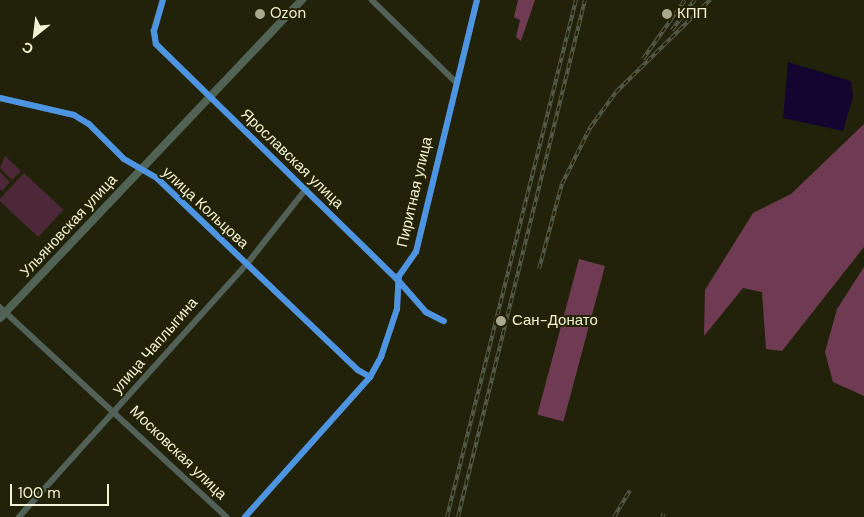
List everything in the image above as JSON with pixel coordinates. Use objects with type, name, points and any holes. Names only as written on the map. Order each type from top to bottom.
[{"type":"main road","name":"Ульяновская улица","points":[[0,318],[4,309],[302,0]]},
{"type":"street","name":"Ярославская улица","points":[[162,0],[153,40],[398,280],[426,312],[444,321]]},
{"type":"street","points":[[372,0],[455,81]]},
{"type":"street","name":"Пиритная улица","points":[[398,280],[416,252],[455,81],[478,0]]},
{"type":"street","name":"улица Кольцова","points":[[0,98],[74,115],[141,169],[158,179],[358,370],[370,377]]},
{"type":"street","name":"улица Чаплыгина","points":[[20,517],[247,264],[306,189]]},
{"type":"street","points":[[245,517],[370,377],[397,309],[398,280]]},
{"type":"street","name":"Московская улица","points":[[4,309],[116,410],[227,517]]},
{"type":"shaded area","points":[[518,0],[535,0],[521,41],[516,37],[520,20],[514,17]]},
{"type":"shaded area","points":[[788,62],[851,81],[853,97],[843,131],[783,118]]},
{"type":"shaded area","points":[[864,124],[864,247],[782,351],[766,349],[762,292],[743,288],[704,336],[705,290],[753,213],[791,194]]},
{"type":"shaded area","points":[[5,156],[21,171],[12,180],[0,168]]},
{"type":"shaded area","points":[[0,172],[10,182],[2,191],[0,189]]},
{"type":"shaded area","points":[[24,173],[63,210],[38,237],[0,201],[0,199]]},
{"type":"shaded area","points":[[579,259],[605,266],[563,422],[537,415]]},
{"type":"shaded area","points":[[864,267],[864,396],[833,382],[825,352],[837,309]]},
{"type":"railway","points":[[447,517],[576,0]]},
{"type":"railway","points":[[458,517],[585,0]]},
{"type":"railway","points":[[643,59],[685,0]]},
{"type":"railway","points":[[672,30],[695,0]]},
{"type":"railway","points":[[539,269],[562,184],[590,128],[616,92],[710,0]]},
{"type":"railway","points":[[614,517],[630,490]]},
{"type":"railway","points":[[662,517],[664,513]]},
{"type":"cycle path","points":[[163,0],[154,31],[156,44],[398,280],[426,312],[444,321]]},
{"type":"cycle path","points":[[245,517],[370,377],[381,357],[397,309],[399,276],[416,252],[477,0]]},
{"type":"cycle path","points":[[0,98],[74,115],[89,124],[124,159],[158,179],[358,370],[370,377]]},
{"type":"place","name":"Ozon","points":[[260,14]]},
{"type":"place","name":"КПП","points":[[667,14]]},
{"type":"place","name":"Сан-Донато","points":[[501,321]]}]
